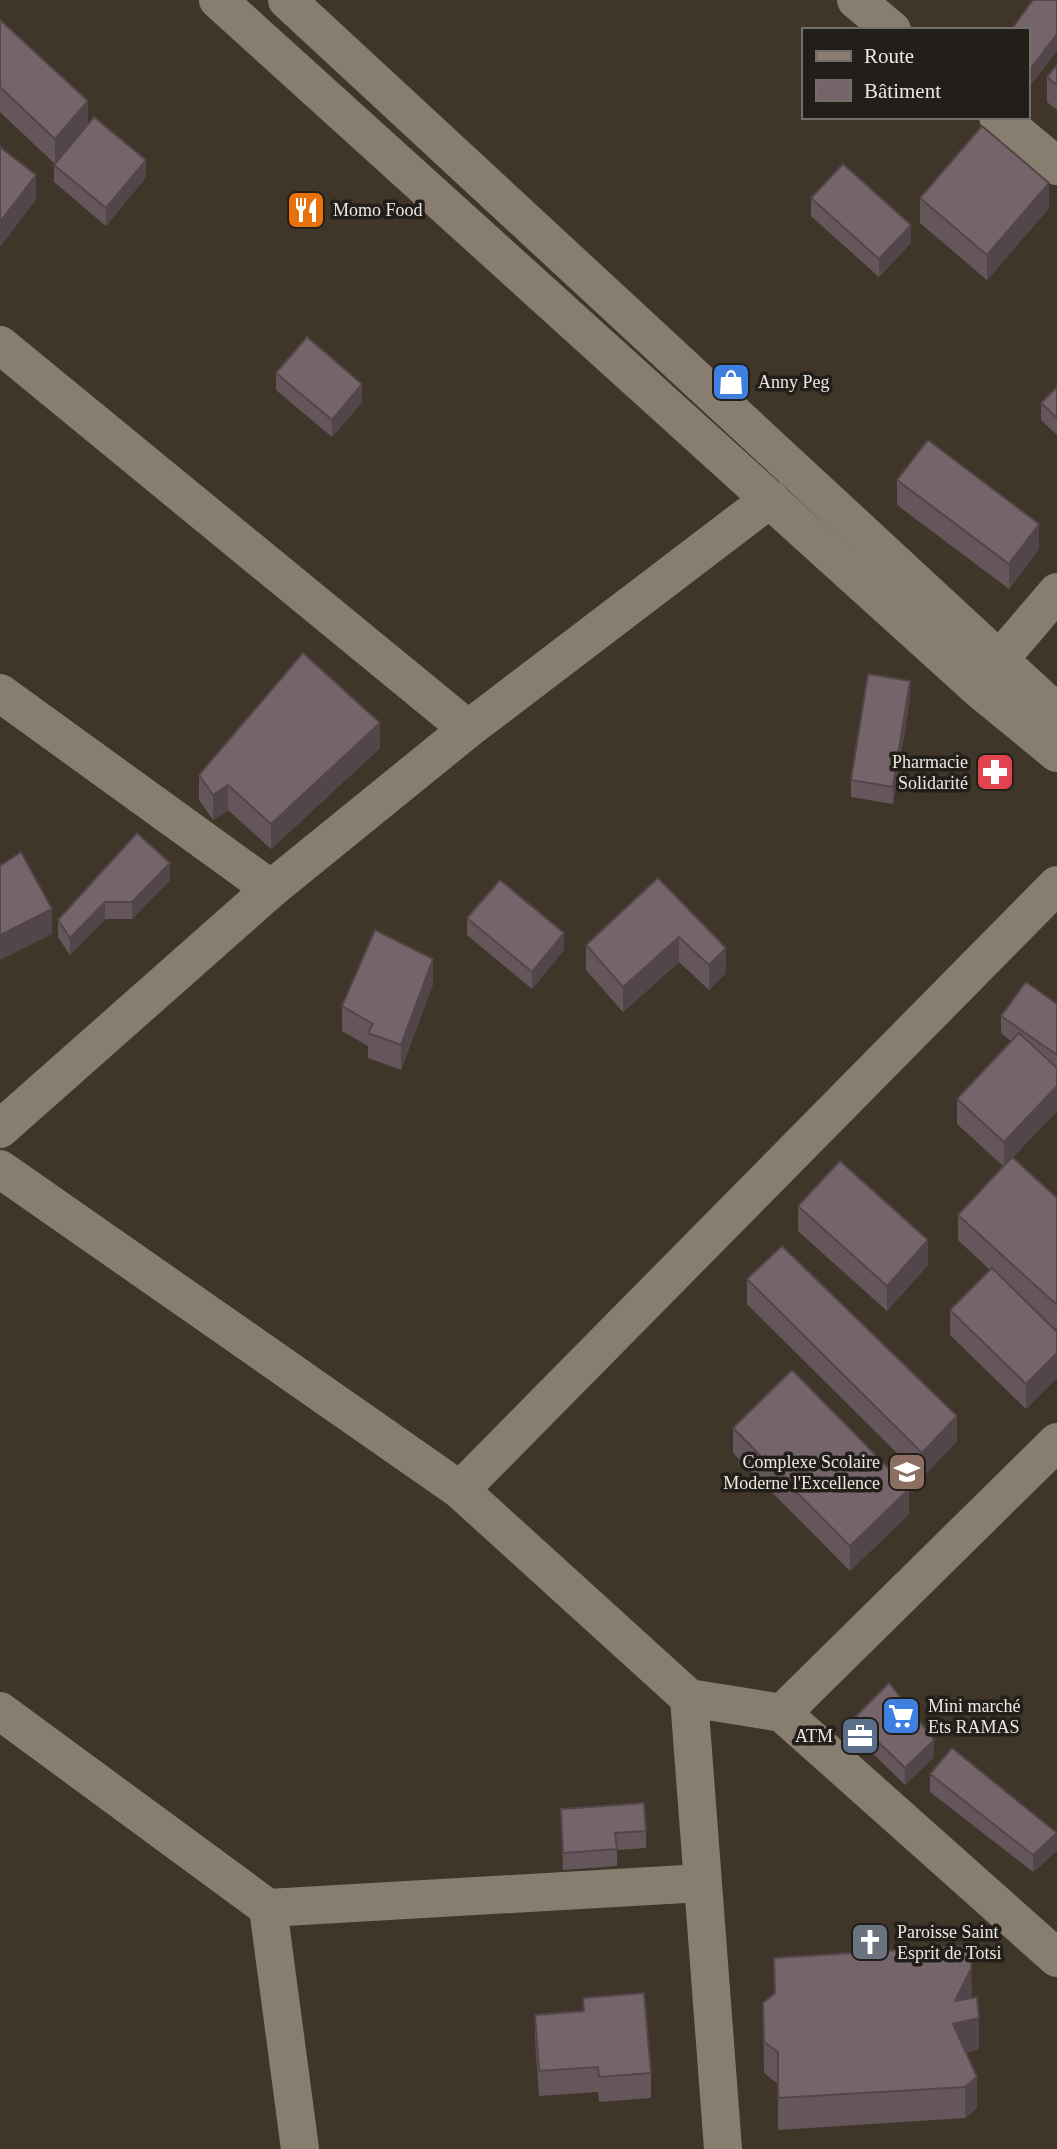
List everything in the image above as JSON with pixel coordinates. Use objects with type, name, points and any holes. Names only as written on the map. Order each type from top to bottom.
[{"type":"street","points":[[218,0],[770,499],[989,674],[1057,713]]},
{"type":"street","points":[[288,0],[989,674],[1057,753]]},
{"type":"street","points":[[856,0],[890,28]]},
{"type":"street","points":[[1000,119],[1057,166]]},
{"type":"street","points":[[0,345],[468,729]]},
{"type":"street","points":[[0,1129],[271,889],[468,729],[770,499]]},
{"type":"street","points":[[989,674],[1057,592]]},
{"type":"street","points":[[0,693],[271,889]]},
{"type":"street","points":[[460,1490],[1057,885]]},
{"type":"street","points":[[0,1169],[460,1490],[689,1698],[782,1713],[1057,1958]]},
{"type":"street","points":[[782,1713],[1057,1443]]},
{"type":"street","points":[[689,1698],[723,2149]]},
{"type":"street","points":[[0,1711],[268,1908],[702,1883]]},
{"type":"street","points":[[268,1908],[300,2149]]},
{"type":"building","points":[[1033,0],[1057,0],[1057,34],[1031,68],[1029,28],[1012,28]]},
{"type":"building","points":[[0,20],[88,101],[55,139],[0,87]]},
{"type":"building","points":[[1057,65],[1057,85],[1047,77]]},
{"type":"building","points":[[94,117],[146,160],[106,208],[54,165]]},
{"type":"building","points":[[982,126],[1049,183],[987,255],[920,198]]},
{"type":"building","points":[[0,147],[36,175],[0,222]]},
{"type":"building","points":[[843,164],[911,225],[879,259],[811,198]]},
{"type":"building","points":[[307,337],[362,384],[332,420],[276,373]]},
{"type":"building","points":[[1057,387],[1057,418],[1041,403]]},
{"type":"building","points":[[928,440],[1039,524],[1009,564],[897,480]]},
{"type":"building","points":[[303,653],[380,723],[271,824],[228,785],[213,795],[199,775]]},
{"type":"building","points":[[868,674],[910,681],[893,787],[851,780]]},
{"type":"building","points":[[137,833],[170,863],[132,902],[105,902],[70,938],[58,920]]},
{"type":"building","points":[[21,852],[52,909],[0,935],[0,866]]},
{"type":"building","points":[[658,878],[726,948],[709,965],[679,937],[623,987],[586,945]]},
{"type":"building","points":[[500,880],[564,933],[532,972],[467,918]]},
{"type":"building","points":[[375,930],[433,959],[401,1045],[368,1033],[373,1024],[342,1006]]},
{"type":"building","points":[[1026,982],[1057,1004],[1057,1055],[1001,1016]]},
{"type":"building","points":[[1019,1033],[1057,1068],[1057,1086],[1004,1142],[957,1099]]},
{"type":"building","points":[[1012,1157],[1057,1198],[1057,1305],[958,1215]]},
{"type":"building","points":[[840,1161],[928,1240],[887,1286],[798,1206]]},
{"type":"building","points":[[782,1246],[957,1416],[922,1453],[747,1279]]},
{"type":"building","points":[[992,1268],[1057,1332],[1057,1353],[1026,1384],[950,1310]]},
{"type":"building","points":[[792,1370],[909,1489],[850,1546],[733,1428]]},
{"type":"building","points":[[889,1683],[934,1740],[905,1768],[854,1718]]},
{"type":"building","points":[[952,1748],[1057,1833],[1033,1855],[930,1774]]},
{"type":"building","points":[[644,1803],[646,1831],[615,1833],[617,1849],[563,1853],[561,1809]]},
{"type":"building","points":[[962,1946],[972,1954],[971,1969],[955,2001],[977,1997],[979,2018],[953,2024],[977,2077],[965,2087],[778,2098],[778,2052],[764,2042],[763,2003],[775,1993],[774,1958]]},
{"type":"building","points":[[644,1993],[651,2073],[599,2077],[598,2067],[539,2071],[535,2015],[584,2011],[583,1998]]},
{"type":"place","name":"Momo Food","points":[[306,210]]},
{"type":"place","name":"Anny Peg","points":[[731,382]]},
{"type":"place","name":"Pharmacie Solidarité","points":[[995,772]]},
{"type":"place","name":"Complexe Scolaire Moderne l'Excellence","points":[[907,1472]]},
{"type":"place","name":"Mini marché Ets RAMAS","points":[[901,1716]]},
{"type":"place","name":"ATM","points":[[860,1736]]},
{"type":"place","name":"Paroisse Saint Esprit de Totsi","points":[[870,1942]]}]
